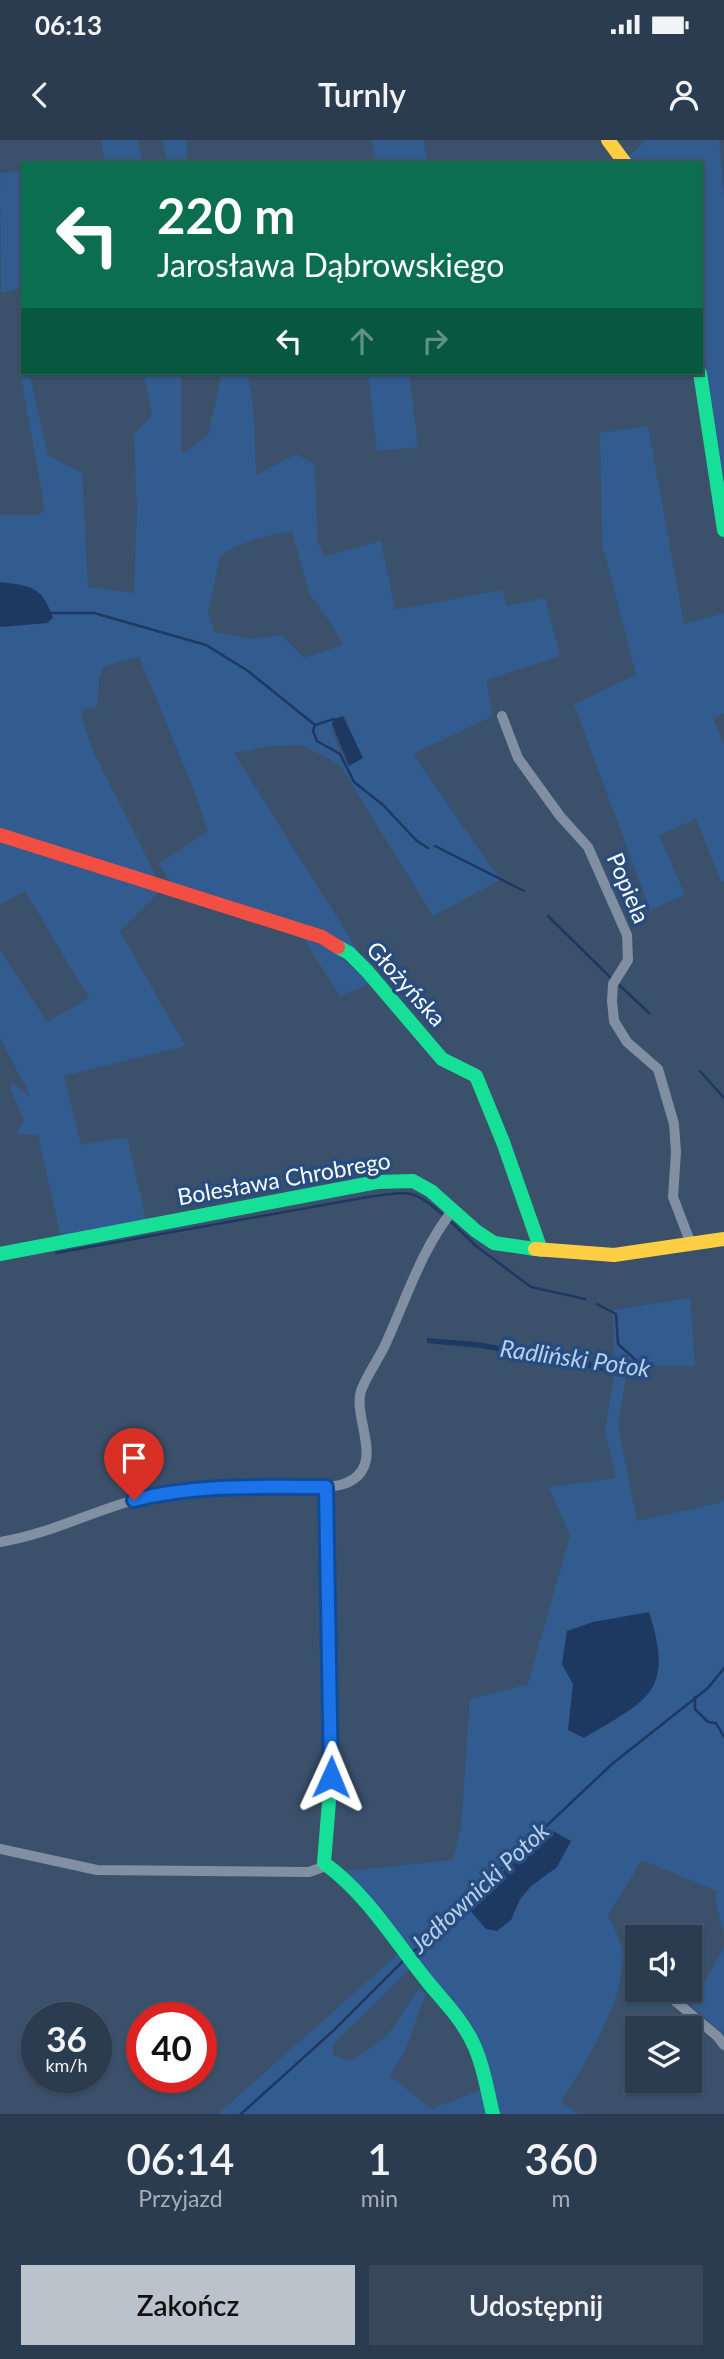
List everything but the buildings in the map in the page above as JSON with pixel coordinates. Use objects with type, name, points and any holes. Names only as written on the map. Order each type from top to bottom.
[{"type":"street","points":[[608,140],[624,161]]},
{"type":"street","points":[[700,375],[724,530]]},
{"type":"street","name":"Popiela","points":[[502,716],[518,758],[560,816],[588,847],[627,935],[628,960],[615,981],[612,1001],[614,1021],[627,1042],[658,1069],[674,1124],[676,1152],[673,1197],[691,1244]]},
{"type":"street","name":"Głożyńska","points":[[0,835],[322,937],[349,953],[442,1059],[476,1076],[503,1142],[541,1250]]},
{"type":"street","name":"Bolesława Chrobrego","points":[[0,1254],[377,1182],[413,1181],[431,1191],[448,1216],[495,1243],[541,1250],[614,1255],[724,1239]]},
{"type":"street","points":[[0,1542],[18,1539],[151,1496],[225,1486],[326,1487],[351,1483],[366,1460],[360,1393],[438,1228],[448,1216]]},
{"type":"street","points":[[326,1487],[331,1729],[331,1777],[324,1857],[326,1866],[342,1876],[456,2013],[474,2043],[493,2114]]},
{"type":"street","points":[[0,1849],[97,1870],[309,1872],[326,1866]]},
{"type":"street","points":[[677,2002],[718,2036],[724,2045]]},
{"type":"shaded area","points":[[101,140],[138,140],[142,161],[105,161]]},
{"type":"shaded area","points":[[162,140],[186,140],[188,161],[167,161]]},
{"type":"shaded area","points":[[371,140],[423,140],[428,161],[376,161]]},
{"type":"shaded area","points":[[646,140],[719,140],[724,197],[724,479],[703,345],[703,161],[631,161],[628,157]]},
{"type":"shaded area","points":[[0,173],[21,173],[21,288],[9,292],[1,292]]},
{"type":"shaded area","points":[[21,363],[21,375],[29,375],[48,455],[82,473],[88,587],[134,593],[137,509],[134,435],[152,415],[144,375],[181,375],[181,450],[185,453],[208,435],[222,375],[248,375],[254,414],[256,475],[297,454],[315,465],[317,540],[324,556],[381,541],[395,610],[502,590],[507,606],[545,598],[560,656],[486,680],[493,716],[413,754],[500,880],[433,916],[340,765],[302,745],[273,746],[234,753],[360,954],[173,886],[159,864],[208,831],[139,657],[104,666],[99,679],[97,706],[82,710],[82,719],[93,751],[155,874],[154,881],[0,830],[0,627],[47,623],[53,618],[44,599],[34,589],[0,582],[0,515],[38,515],[45,510],[19,366]],"holes":[[[292,531],[309,593],[343,645],[304,658],[282,635],[253,639],[214,632],[208,612],[220,556],[254,540]],[[345,718],[362,757],[346,765],[331,728],[332,724]]]},
{"type":"shaded area","points":[[368,375],[409,375],[418,447],[377,451]]},
{"type":"shaded area","points":[[648,426],[684,624],[724,613],[724,713],[713,718],[724,744],[724,881],[721,882],[696,819],[659,835],[685,895],[650,910],[574,704],[636,675],[602,543],[600,433]]},
{"type":"shaded area","points":[[0,582],[27,587],[40,594],[53,618],[47,623],[0,627]]},
{"type":"shaded area","points":[[343,716],[363,758],[349,766],[332,724],[334,719]]},
{"type":"shaded area","points":[[0,840],[161,890],[120,931],[185,1046],[64,1076],[81,1145],[127,1137],[146,1219],[61,1237],[38,1135],[16,1134],[24,1120],[10,1088],[13,1084],[31,1097],[0,1038],[0,950],[47,1022],[89,998],[25,891],[0,905]]},
{"type":"shaded area","points":[[303,938],[330,949],[371,983],[340,996]]},
{"type":"shaded area","points":[[690,1298],[695,1366],[614,1365],[613,1310]]},
{"type":"shaded area","points":[[427,1338],[477,1342],[615,1366],[615,1373],[480,1348],[427,1343]]},
{"type":"shaded area","points":[[614,1376],[626,1377],[618,1426],[637,1521],[719,1503],[724,1499],[724,1935],[715,1898],[717,1891],[642,1860],[608,1915],[623,1951],[617,1993],[592,2051],[561,2102],[579,2114],[498,2114],[486,2056],[465,2017],[346,1871],[453,1860],[461,1829],[470,1699],[528,1684],[570,1536],[549,1487],[616,1478],[605,1431]],"holes":[[[567,1631],[584,1738],[569,1729],[573,1684],[562,1664]],[[549,1829],[557,1867],[529,1889],[511,1920],[471,1907],[478,1895]]]},
{"type":"shaded area","points":[[649,1612],[659,1660],[657,1677],[650,1691],[625,1713],[584,1738],[568,1730],[573,1684],[562,1664],[567,1631],[593,1622]]},
{"type":"shaded area","points":[[549,1829],[571,1841],[557,1867],[530,1887],[520,1899],[511,1920],[497,1931],[486,1929],[469,1909],[478,1895]]},
{"type":"shaded area","points":[[724,1947],[724,2034],[692,2006],[694,2002],[702,2002],[702,1988]]},
{"type":"shaded area","points":[[399,1950],[410,1969],[333,2044],[333,2055],[350,2061],[376,2044],[394,2026],[419,1989],[426,1993],[406,2049],[390,2076],[431,2109],[484,2089],[489,2114],[218,2114],[396,1956]]},
{"type":"waterway","points":[[51,613],[94,613],[206,645],[248,671],[315,725],[313,731],[317,741],[340,754],[354,782],[383,805],[417,841],[428,848]]},
{"type":"waterway","points":[[315,725],[334,719]]},
{"type":"waterway","points":[[435,846],[524,891]]},
{"type":"waterway","points":[[548,916],[611,978]]},
{"type":"waterway","points":[[616,982],[649,1013]]},
{"type":"waterway","points":[[700,1071],[724,1098]]},
{"type":"waterway","points":[[56,1253],[401,1193],[425,1200],[444,1216]]},
{"type":"waterway","points":[[449,1220],[476,1246],[531,1287],[585,1299]]},
{"type":"waterway","name":"Radliński Potok","points":[[597,1304],[616,1314],[618,1344],[639,1363],[642,1370]]},
{"type":"waterway","name":"Jedłownicki Potok","points":[[412,1953],[612,1764],[708,1688],[724,1668]]},
{"type":"waterway","points":[[695,1697],[695,1709],[708,1722],[716,1723],[724,1737]]},
{"type":"waterway","name":"Jedłownicki Potok","points":[[241,2114],[334,2030],[404,1960]]},
{"type":"traffic: fast","points":[[700,375],[724,530]]},
{"type":"traffic: fast","points":[[338,947],[349,953],[367,971],[442,1059],[476,1076],[503,1142],[541,1250]]},
{"type":"traffic: fast","points":[[0,1254],[377,1182],[413,1181],[431,1191],[476,1231],[494,1243],[535,1249]]},
{"type":"traffic: fast","points":[[331,1734],[331,1777],[324,1863],[367,1903],[462,2024],[479,2058],[493,2114]]},
{"type":"traffic: slow","points":[[608,140],[624,161]]},
{"type":"traffic: slow","points":[[535,1249],[614,1255],[724,1239]]},
{"type":"traffic: jam","points":[[0,835],[322,937],[338,947]]},
{"type":"traffic: jam","points":[[326,1487],[331,1734]]},
{"type":"route","points":[[134,1500],[225,1486],[326,1487],[331,1777]]}]
